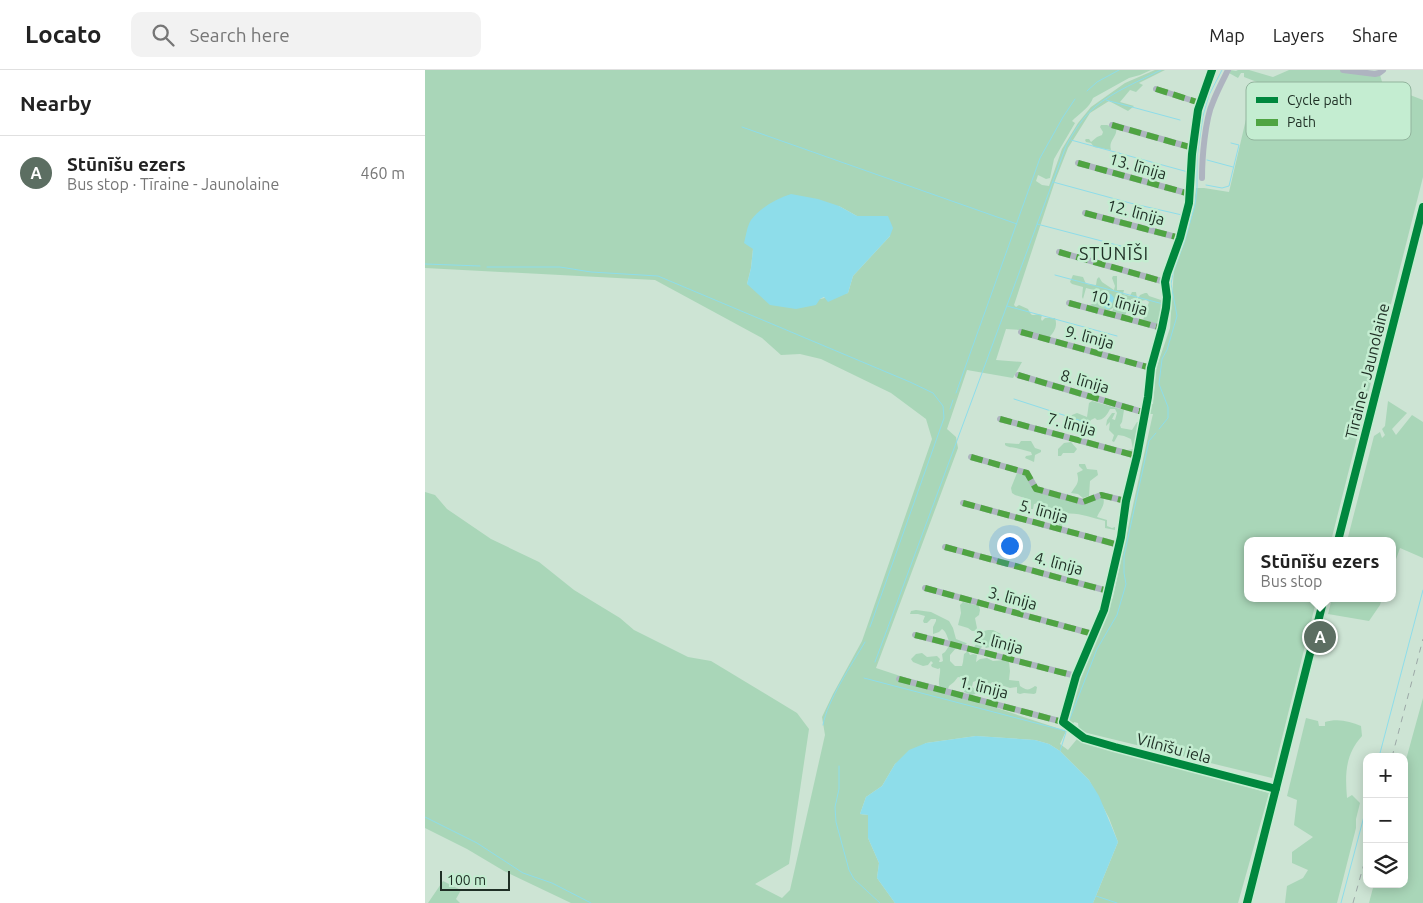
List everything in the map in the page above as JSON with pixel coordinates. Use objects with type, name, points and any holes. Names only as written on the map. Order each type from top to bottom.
[{"type":"main road","name":"Tīraine - Jaunolaine","points":[[1339,537],[1423,208]]},
{"type":"main road","points":[[1247,903],[1323,602]]},
{"type":"street","points":[[1066,724],[1076,676],[1104,610],[1119,545],[1126,501],[1146,411],[1151,368],[1162,328],[1167,297],[1165,282],[1187,213],[1199,103],[1212,70]]},
{"type":"street","points":[[1202,178],[1208,119],[1212,103],[1228,70]]},
{"type":"street","points":[[1343,70],[1379,74],[1383,70]]},
{"type":"street","points":[[1156,89],[1199,103]]},
{"type":"street","points":[[1112,124],[1193,148]]},
{"type":"street","name":"13. līnija","points":[[1078,163],[1190,194]]},
{"type":"street","name":"12. līnija","points":[[1085,212],[1180,238]]},
{"type":"street","points":[[1059,252],[1165,282]]},
{"type":"street","name":"10. līnija","points":[[1069,303],[1162,328]]},
{"type":"street","name":"9. līnija","points":[[1021,332],[1151,368]]},
{"type":"street","name":"8. līnija","points":[[1017,375],[1139,411],[1146,411]]},
{"type":"street","name":"7. līnija","points":[[999,419],[1137,456]]},
{"type":"street","points":[[971,457],[1027,473],[1036,489],[1083,502],[1101,495],[1126,501]]},
{"type":"street","name":"5. līnija","points":[[963,503],[1119,545]]},
{"type":"street","name":"4. līnija","points":[[945,547],[1108,590]]},
{"type":"street","name":"3. līnija","points":[[925,588],[1093,634]]},
{"type":"street","name":"2. līnija","points":[[915,634],[1076,676]]},
{"type":"street","name":"1. līnija","points":[[899,679],[1066,724]]},
{"type":"street","name":"Vilnīšu iela","points":[[1066,724],[1084,738],[1276,789]]},
{"type":"green space","points":[[425,70],[1151,70],[1129,78],[1093,98],[1087,107],[1072,121],[1075,123],[1054,159],[1050,178],[1046,179],[1038,175],[1036,181],[1042,185],[1049,186],[1062,149],[1078,123],[1091,107],[1125,83],[1155,70],[1165,70],[1139,83],[1143,85],[1136,92],[1130,90],[1120,102],[1134,106],[1128,111],[1109,101],[1090,113],[1068,148],[1055,181],[1014,305],[1028,309],[1032,315],[1042,315],[1042,321],[1045,318],[1055,318],[1055,329],[1048,338],[1020,330],[1006,329],[996,360],[1022,362],[1013,378],[967,370],[947,429],[956,437],[958,448],[876,668],[1066,731],[1060,744],[1068,750],[1077,739],[1269,793],[1238,903],[1093,903],[1118,842],[1109,818],[1089,780],[1060,751],[1049,744],[1035,740],[976,736],[926,743],[895,764],[882,786],[866,797],[860,814],[868,815],[868,838],[879,863],[877,878],[895,903],[571,903],[504,871],[467,849],[425,828],[425,492],[435,495],[447,509],[491,539],[539,562],[574,590],[620,618],[634,630],[688,657],[711,661],[797,713],[809,729],[789,864],[755,884],[782,898],[790,890],[825,735],[822,717],[862,641],[932,439],[926,419],[891,393],[821,359],[800,354],[781,355],[762,338],[655,280],[425,268]],"holes":[[[839,206],[857,216],[874,216],[890,236],[853,276],[848,293],[820,299],[747,284],[753,249]]]},
{"type":"green space","points":[[1230,70],[1249,70],[1273,77],[1289,70],[1354,70],[1380,75],[1382,82],[1257,82],[1244,77],[1244,73],[1241,73],[1238,78],[1229,73]]},
{"type":"green space","points":[[1411,95],[1423,100],[1423,177],[1332,537],[1244,537],[1244,602],[1316,602],[1272,778],[1079,731],[1078,723],[1074,722],[1072,726],[1063,722],[1113,597],[1153,414],[1150,414],[1153,404],[1156,369],[1170,328],[1174,268],[1187,234],[1196,188],[1229,192],[1246,119],[1246,140],[1411,140]]},
{"type":"green space","points":[[1101,125],[1116,128],[1116,134],[1110,147],[1111,150],[1094,147],[1085,140],[1089,139],[1091,142],[1102,135]]},
{"type":"green space","points":[[1073,275],[1083,277],[1086,284],[1096,285],[1099,277],[1102,282],[1114,290],[1115,286],[1112,278],[1117,276],[1117,290],[1124,290],[1123,294],[1130,296],[1132,292],[1136,292],[1137,298],[1131,299],[1125,316],[1112,312],[1114,307],[1106,311],[1092,307],[1090,305],[1096,302],[1098,291],[1086,288],[1083,299],[1083,287],[1070,282]]},
{"type":"green space","points":[[1145,293],[1163,301],[1162,316],[1157,324],[1143,320],[1149,302],[1138,299],[1140,295]]},
{"type":"green space","points":[[1092,401],[1124,410],[1121,428],[1132,430],[1137,422],[1141,422],[1135,452],[1128,450],[1133,449],[1131,439],[1118,435],[1114,442],[1112,441],[1114,435],[1109,430],[1110,422],[1106,426],[1107,420],[1112,413],[1115,413],[1112,419],[1115,420],[1117,413],[1115,409],[1110,409],[1102,419],[1097,420],[1095,418],[1091,420],[1085,427],[1083,422],[1080,424],[1075,419],[1073,421],[1070,419],[1072,415],[1077,413],[1087,417],[1089,403]]},
{"type":"green space","points":[[1388,401],[1407,413],[1392,429],[1396,435],[1412,415],[1423,422],[1423,558],[1400,548],[1396,559],[1396,537],[1348,537],[1374,436],[1380,432],[1382,438],[1385,435],[1382,429],[1385,426]]},
{"type":"green space","points":[[1021,441],[1031,441],[1035,448],[1041,450],[1041,452],[1035,455],[1034,462],[1025,458],[1032,455],[1031,452],[1005,445],[1005,443],[1019,444]]},
{"type":"green space","points":[[1071,442],[1077,449],[1074,453],[1063,453],[1061,456],[1058,456],[1058,449],[1064,443]]},
{"type":"green space","points":[[1079,464],[1085,464],[1087,469],[1097,470],[1098,475],[1090,481],[1089,496],[1083,498],[1078,494],[1071,493],[1078,482],[1077,473],[1083,470]]},
{"type":"green space","points":[[1017,473],[1026,476],[1032,485],[1085,503],[1103,497],[1103,505],[1097,517],[1107,520],[1107,526],[1115,527],[1115,530],[1105,528],[1105,521],[1074,514],[1064,514],[1062,526],[1059,526],[1060,512],[1054,514],[1054,508],[1047,511],[1045,504],[1042,509],[1038,503],[1034,504],[1033,509],[1031,509],[1031,500],[1012,493],[1011,488]]},
{"type":"green space","points":[[963,602],[979,606],[979,615],[975,618],[977,628],[975,631],[958,625],[961,613],[960,605]]},
{"type":"green space","points":[[1331,602],[1381,602],[1369,621],[1328,614]]},
{"type":"green space","points":[[911,611],[931,612],[949,621],[956,639],[967,644],[950,643],[942,629],[933,634],[936,619],[931,619],[924,623],[925,616],[910,614]]},
{"type":"green space","points":[[988,630],[1001,634],[1000,637],[996,638],[995,645],[986,648],[983,641],[981,649],[974,647],[980,639],[978,635]]},
{"type":"green space","points":[[949,646],[956,648],[950,655],[950,661],[955,666],[962,666],[964,654],[968,651],[970,655],[977,655],[976,662],[987,658],[993,661],[1005,660],[1009,662],[1009,680],[1019,681],[1020,686],[1026,689],[1035,686],[1037,687],[1036,693],[1020,694],[1017,693],[1017,687],[1010,688],[992,682],[988,688],[983,681],[978,680],[973,682],[972,687],[977,693],[972,695],[964,692],[969,680],[966,676],[963,678],[958,677],[948,689],[940,687],[940,668],[932,667],[933,663],[931,661],[928,665],[923,666],[913,662],[911,659],[916,654],[922,653],[927,657],[937,656],[940,659],[939,662],[941,662],[943,661],[942,654]]},
{"type":"green space","points":[[1423,698],[1423,903],[1369,903],[1373,888],[1408,888],[1408,753]]},
{"type":"green space","points":[[1306,718],[1318,721],[1319,726],[1325,726],[1325,722],[1339,720],[1361,726],[1362,736],[1356,743],[1349,758],[1346,781],[1347,798],[1352,795],[1360,803],[1356,828],[1337,903],[1285,903],[1287,886],[1303,878],[1308,870],[1292,863],[1292,852],[1313,837],[1294,825],[1297,800],[1287,796]]},
{"type":"green space","points":[[443,881],[461,890],[456,899],[460,903],[428,903]]},
{"type":"water","points":[[791,194],[818,199],[839,206],[857,216],[888,216],[893,228],[890,236],[853,276],[848,293],[828,302],[824,297],[816,305],[796,309],[770,305],[747,284],[753,249],[744,243],[749,225],[755,215],[769,204]]},
{"type":"water","points":[[1104,293],[1111,294],[1114,298],[1109,309],[1103,306],[1101,302],[1100,296]]},
{"type":"water","points":[[976,736],[1035,740],[1049,744],[1060,751],[1089,780],[1099,796],[1118,842],[1093,903],[895,903],[877,878],[879,863],[868,838],[868,815],[860,814],[866,797],[882,786],[895,764],[909,750],[926,743]]},
{"type":"waterway","points":[[1087,91],[1097,82],[1119,70]]},
{"type":"waterway","points":[[875,662],[1066,146],[1079,124],[1096,106],[1119,91],[1161,70]]},
{"type":"waterway","points":[[1159,429],[1168,418],[1168,407],[1159,384],[1162,359],[1167,350],[1177,316],[1171,284],[1195,205],[1197,157],[1203,116],[1209,95],[1222,70]]},
{"type":"waterway","points":[[956,393],[1040,158],[1075,99]]},
{"type":"waterway","points":[[1106,100],[1180,120]]},
{"type":"waterway","points":[[742,127],[1017,224]]},
{"type":"waterway","points":[[1071,140],[1188,172]]},
{"type":"waterway","points":[[1206,185],[1222,188],[1229,186],[1239,145],[1231,143]]},
{"type":"waterway","points":[[1207,160],[1233,167]]},
{"type":"waterway","points":[[1053,182],[1182,215]]},
{"type":"waterway","points":[[1037,224],[1136,250]]},
{"type":"waterway","points":[[425,264],[480,266]]},
{"type":"waterway","points":[[487,267],[560,267],[591,272],[658,276],[933,393],[943,406],[944,418],[870,627]]},
{"type":"waterway","points":[[1055,275],[1163,304]]},
{"type":"waterway","points":[[1007,306],[1117,336]]},
{"type":"waterway","points":[[1014,399],[1088,423]]},
{"type":"waterway","points":[[950,409],[953,400]]},
{"type":"waterway","points":[[1069,721],[1097,649],[1117,615],[1126,584],[1124,556],[1149,441],[1156,433]]},
{"type":"waterway","points":[[1380,753],[1423,590]]},
{"type":"waterway","points":[[823,725],[829,705],[865,642]]},
{"type":"waterway","points":[[864,678],[1066,731]]},
{"type":"waterway","points":[[1060,751],[1067,729]]},
{"type":"waterway","points":[[839,766],[839,789],[835,807],[836,822],[849,870],[854,879],[880,903]]},
{"type":"waterway","points":[[425,817],[477,843],[523,873],[552,883],[591,903]]},
{"type":"waterway","points":[[1341,903],[1363,820]]},
{"type":"waterway","points":[[1096,896],[1117,903]]},
{"type":"railway","points":[[1393,753],[1423,639]]},
{"type":"railway","points":[[1353,903],[1363,867]]},
{"type":"marked path","points":[[1156,89],[1200,103]]},
{"type":"marked path","points":[[1112,125],[1193,148]]},
{"type":"marked path","points":[[1078,163],[1190,194]]},
{"type":"marked path","points":[[1085,213],[1180,238]]},
{"type":"marked path","points":[[1059,252],[1165,282]]},
{"type":"marked path","points":[[1069,303],[1162,328]]},
{"type":"marked path","points":[[1021,332],[1151,368]]},
{"type":"marked path","points":[[1018,375],[1139,411],[1146,411]]},
{"type":"marked path","points":[[1000,419],[1137,456]]},
{"type":"marked path","points":[[971,457],[1027,473],[1036,489],[1083,502],[1101,495],[1126,501]]},
{"type":"marked path","points":[[963,503],[1119,545]]},
{"type":"marked path","points":[[945,547],[1108,591]]},
{"type":"marked path","points":[[925,588],[1093,634]]},
{"type":"marked path","points":[[915,635],[1076,676]]},
{"type":"marked path","points":[[899,679],[1063,722]]},
{"type":"cycle path","points":[[1212,70],[1198,110],[1192,154],[1189,203],[1180,238],[1165,282],[1166,308],[1151,368],[1148,397],[1126,501],[1121,537],[1104,610],[1076,676],[1063,722],[1084,738],[1276,789]]},
{"type":"cycle path","points":[[1339,537],[1423,207]]},
{"type":"cycle path","points":[[1247,903],[1323,602]]},
{"type":"place","name":"Stūnīšu ezers","points":[[1320,637]]},
{"type":"district","name":"STŪNĪŠI","points":[[1114,253]]}]
